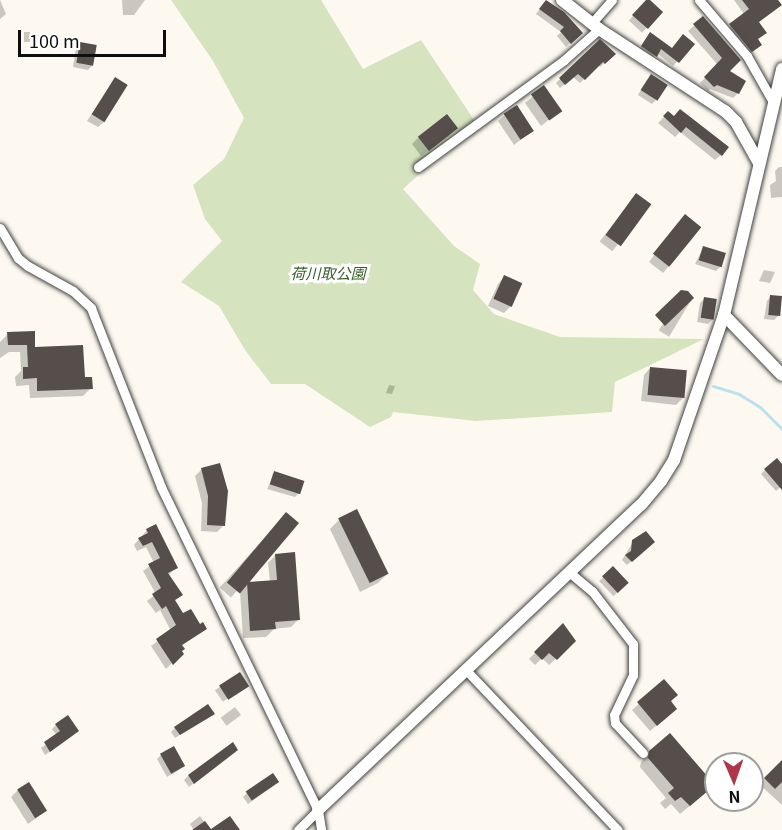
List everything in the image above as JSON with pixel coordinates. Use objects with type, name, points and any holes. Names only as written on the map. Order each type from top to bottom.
[{"type":"street","points":[[562,0],[595,26],[713,102],[736,122],[759,164]]},
{"type":"street","points":[[418,167],[564,60],[595,26],[612,0]]},
{"type":"street","points":[[699,0],[747,57],[773,102]]},
{"type":"street","points":[[298,830],[465,669],[641,505],[674,460],[724,315],[782,69]]},
{"type":"street","points":[[0,228],[18,258],[28,266],[74,291],[91,308],[161,487],[318,810],[321,830]]},
{"type":"street","points":[[724,315],[782,375]]},
{"type":"street","points":[[569,572],[592,591],[633,644],[633,675],[614,715],[615,723],[643,753]]},
{"type":"street","points":[[465,669],[618,830]]},
{"type":"green space","name":"荷川取公園","points":[[171,0],[321,0],[363,69],[421,40],[476,123],[403,189],[454,246],[480,264],[473,290],[494,314],[560,337],[704,339],[615,382],[612,412],[476,421],[393,412],[391,417],[370,427],[305,384],[271,384],[245,350],[219,306],[181,282],[222,241],[205,219],[193,185],[224,159],[244,118],[213,61]]},
{"type":"building","points":[[546,0],[564,12],[583,33],[571,44],[560,31],[564,27],[539,9]]},
{"type":"building","points":[[646,0],[650,0],[663,12],[648,29],[632,15]]},
{"type":"building","points":[[742,0],[778,0],[782,5],[759,22],[767,33],[758,39],[762,45],[752,52],[729,24],[749,9]]},
{"type":"building","points":[[703,16],[741,60],[730,71],[746,81],[739,94],[717,85],[714,87],[704,77],[722,58],[693,24]]},
{"type":"building","points":[[650,32],[672,48],[683,34],[695,44],[679,63],[661,49],[657,57],[641,46]]},
{"type":"building","points":[[600,39],[616,54],[605,64],[603,62],[585,80],[578,74],[565,85],[559,78]]},
{"type":"building","points":[[80,42],[97,45],[93,66],[76,63]]},
{"type":"building","points":[[651,74],[668,85],[657,101],[641,90]]},
{"type":"building","points":[[115,77],[128,85],[104,122],[92,114]]},
{"type":"building","points":[[544,85],[562,111],[549,120],[531,94]]},
{"type":"building","points":[[517,105],[534,131],[520,140],[504,114]]},
{"type":"building","points":[[680,109],[729,147],[722,156],[686,127],[681,133],[663,116],[668,111],[674,116]]},
{"type":"building","points":[[447,114],[458,128],[429,151],[418,137]]},
{"type":"building","points":[[636,193],[651,204],[621,246],[605,235]]},
{"type":"building","points":[[685,214],[701,227],[669,267],[653,254]]},
{"type":"building","points":[[703,246],[726,253],[722,267],[699,260]]},
{"type":"building","points":[[504,275],[522,283],[512,307],[493,299]]},
{"type":"building","points":[[681,290],[688,291],[694,298],[665,326],[655,315]]},
{"type":"building","points":[[770,295],[782,296],[780,316],[768,315]]},
{"type":"building","points":[[704,297],[717,299],[714,320],[701,318]]},
{"type":"building","points":[[35,331],[35,347],[83,345],[85,377],[92,377],[93,389],[37,391],[37,378],[23,379],[23,367],[28,367],[27,345],[8,345],[7,332]]},
{"type":"building","points":[[650,367],[687,370],[684,398],[648,395]]},
{"type":"building","points":[[777,458],[782,464],[782,490],[764,469]]},
{"type":"building","points":[[220,463],[228,491],[225,526],[207,525],[208,496],[201,468]]},
{"type":"building","points":[[274,471],[304,481],[300,494],[270,484]]},
{"type":"building","points":[[357,509],[389,574],[370,583],[338,518]]},
{"type":"building","points":[[286,512],[299,523],[240,593],[227,582]]},
{"type":"building","points":[[156,524],[178,568],[168,573],[183,595],[175,600],[183,613],[191,609],[200,624],[203,622],[207,629],[182,645],[185,649],[182,651],[184,654],[173,665],[156,639],[176,625],[166,606],[162,609],[152,594],[161,588],[148,564],[160,558],[152,542],[143,546],[138,538],[148,533],[146,529]]},
{"type":"building","points":[[646,531],[655,542],[632,562],[625,555],[631,551],[632,540]]},
{"type":"building","points":[[295,552],[300,620],[275,622],[276,629],[250,631],[247,582],[277,580],[275,554]]},
{"type":"building","points":[[613,566],[629,583],[618,593],[602,576]]},
{"type":"building","points":[[563,623],[576,641],[557,660],[549,653],[542,660],[534,652]]},
{"type":"building","points":[[240,672],[249,686],[228,700],[219,686]]},
{"type":"building","points":[[664,679],[678,695],[671,701],[677,709],[657,726],[637,702]]},
{"type":"building","points":[[208,704],[215,714],[180,735],[174,727]]},
{"type":"building","points":[[68,715],[79,731],[50,752],[44,742],[60,731],[55,724]]},
{"type":"building","points":[[670,733],[704,772],[704,794],[690,806],[681,797],[675,801],[668,793],[674,788],[648,758],[649,751]]},
{"type":"building","points":[[233,742],[238,750],[194,784],[188,775]]},
{"type":"building","points":[[174,746],[185,766],[171,774],[160,754]]},
{"type":"building","points":[[782,760],[782,782],[775,789],[764,778]]},
{"type":"building","points":[[273,773],[279,782],[252,801],[246,791]]},
{"type":"building","points":[[29,782],[47,811],[35,818],[17,789]]},
{"type":"building","points":[[230,816],[240,830],[192,830],[205,821],[211,829]]},
{"type":"waterway","points":[[713,386],[739,394],[760,407],[782,429]]}]
